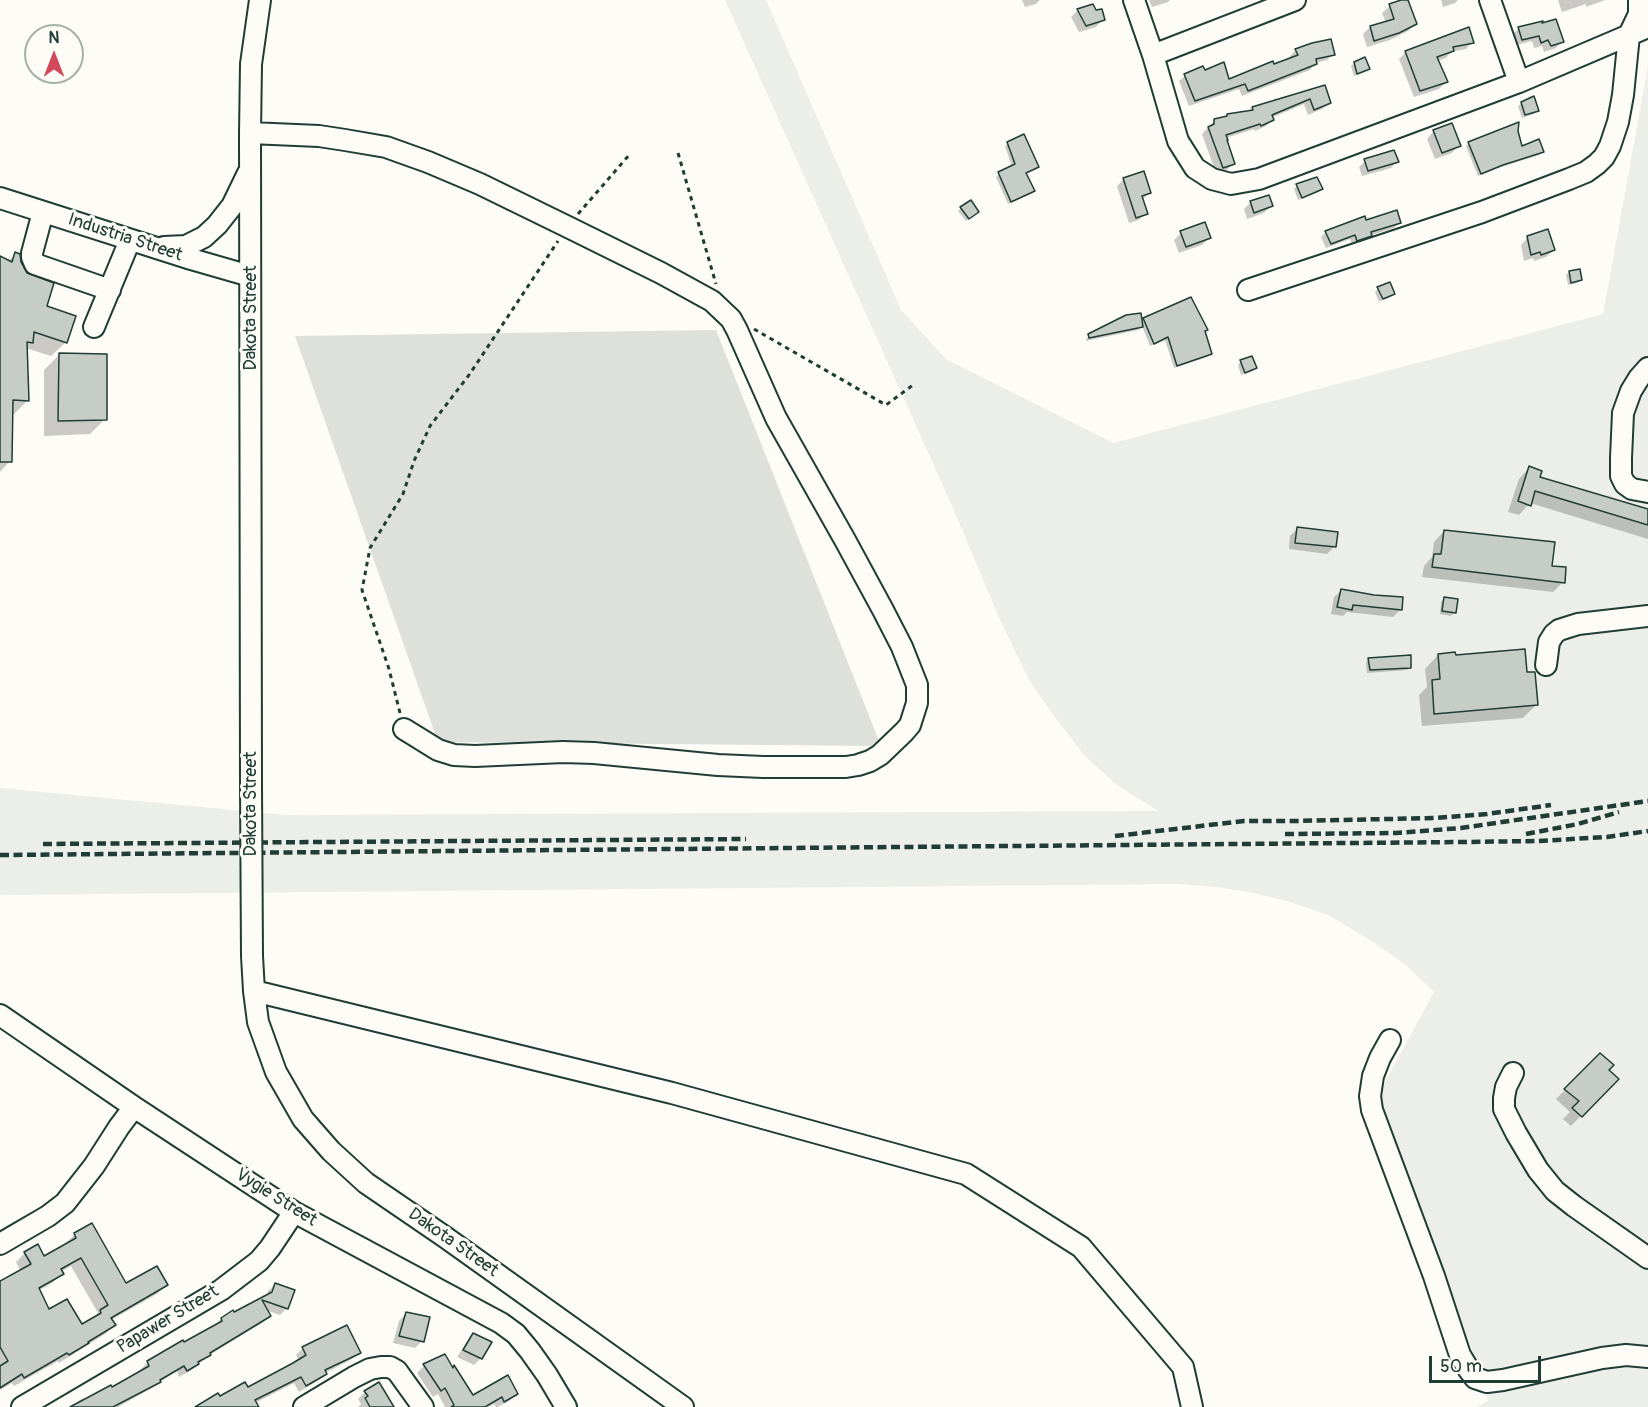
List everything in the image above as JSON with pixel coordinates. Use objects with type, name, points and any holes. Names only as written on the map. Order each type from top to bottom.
[{"type":"street","name":"Dakota Street","points":[[260,0],[251,64],[250,133],[252,956],[258,1022],[276,1072],[303,1119],[331,1151],[366,1183],[683,1407]]},
{"type":"street","points":[[1134,0],[1178,141],[1195,168],[1212,179],[1232,184],[1258,179],[1519,82],[1648,27]]},
{"type":"street","points":[[1153,56],[1295,0]]},
{"type":"street","points":[[1490,0],[1519,82]]},
{"type":"street","points":[[1248,290],[1482,212],[1586,172],[1604,157],[1618,122],[1629,35],[1639,14],[1639,0]]},
{"type":"street","points":[[250,133],[318,136],[386,147],[428,162],[480,184],[661,273],[723,310],[737,330],[776,418],[850,548],[902,647],[917,685],[917,703],[910,725],[880,755],[858,765],[828,767],[718,765],[631,755],[563,752],[454,755],[438,750],[404,729]]},
{"type":"street","points":[[94,327],[135,241],[167,248],[186,246],[204,237],[218,225],[232,206],[250,168]]},
{"type":"street","name":"Industria Street","points":[[0,198],[250,276]]},
{"type":"street","points":[[43,212],[32,253],[35,264],[110,290]]},
{"type":"street","points":[[1648,368],[1631,391],[1623,412],[1621,458],[1621,476],[1625,484],[1632,489],[1648,492]]},
{"type":"street","points":[[1546,665],[1549,642],[1559,630],[1589,622],[1648,616]]},
{"type":"street","points":[[254,992],[672,1093],[966,1174],[1081,1247],[1183,1367],[1192,1407]]},
{"type":"street","name":"Vygie Street","points":[[0,1014],[134,1107],[294,1212],[501,1323],[516,1334],[530,1350],[566,1407]]},
{"type":"street","points":[[1390,1040],[1373,1076],[1370,1096],[1372,1110],[1434,1276],[1460,1354],[1475,1378],[1487,1382],[1602,1358],[1626,1355],[1648,1357]]},
{"type":"street","points":[[1513,1073],[1506,1087],[1504,1108],[1538,1170],[1555,1191],[1648,1258]]},
{"type":"street","points":[[0,1244],[48,1216],[65,1203],[94,1167],[134,1107]]},
{"type":"street","name":"Papawer Street","points":[[22,1407],[220,1290],[243,1274],[270,1248],[294,1212]]},
{"type":"street","points":[[304,1407],[354,1377],[370,1369],[381,1367],[390,1367],[397,1371],[423,1407]]},
{"type":"path","points":[[678,153],[723,310]]},
{"type":"path","points":[[404,729],[388,669],[362,590],[370,548],[403,494],[414,461],[430,426],[469,375],[568,227],[630,154]]},
{"type":"path","points":[[754,328],[886,405],[913,385]]},
{"type":"shaded area","points":[[725,0],[766,0],[901,310],[947,360],[1113,443],[1603,314],[1648,66],[1648,1407],[1477,1407],[1488,1401],[1483,1378],[1373,1104],[1434,992],[1406,965],[1370,940],[1328,915],[1287,901],[1249,892],[1177,884],[0,895],[0,788],[287,815],[1158,811],[1117,785],[1085,756],[1029,680],[1001,622],[953,508]]},
{"type":"shaded area","points":[[716,330],[881,746],[438,742],[295,336]]},
{"type":"building","points":[[1408,0],[1417,24],[1374,41],[1370,26],[1394,19],[1389,4]]},
{"type":"building","points":[[1093,4],[1096,10],[1102,9],[1105,20],[1086,26],[1077,9]]},
{"type":"building","points":[[1556,19],[1564,42],[1551,46],[1548,40],[1541,43],[1539,36],[1522,40],[1518,27]]},
{"type":"building","points":[[1469,27],[1474,43],[1453,47],[1454,51],[1437,57],[1448,82],[1420,91],[1405,51]]},
{"type":"building","points":[[1331,39],[1335,55],[1316,59],[1317,64],[1248,91],[1245,84],[1195,101],[1184,74],[1203,66],[1205,70],[1224,62],[1229,79],[1273,61],[1274,64],[1298,55],[1295,49]]},
{"type":"building","points":[[1365,57],[1370,69],[1357,74],[1354,62]]},
{"type":"building","points":[[1325,85],[1331,103],[1314,110],[1310,99],[1272,115],[1274,120],[1261,126],[1260,124],[1226,135],[1235,164],[1223,168],[1208,127],[1214,124],[1214,119],[1227,116],[1227,114],[1253,110],[1252,107]]},
{"type":"building","points":[[1534,96],[1539,111],[1525,115],[1521,102]]},
{"type":"building","points":[[1519,122],[1518,131],[1522,146],[1539,139],[1544,152],[1481,174],[1468,142]]},
{"type":"building","points":[[1452,123],[1461,146],[1442,153],[1433,130]]},
{"type":"building","points":[[1024,134],[1039,167],[1026,173],[1035,191],[1011,202],[998,172],[1015,164],[1007,142]]},
{"type":"building","points":[[1394,150],[1399,162],[1368,171],[1364,159]]},
{"type":"building","points":[[1144,171],[1151,193],[1142,196],[1148,214],[1136,218],[1123,178]]},
{"type":"building","points":[[1317,177],[1323,189],[1302,198],[1296,184]]},
{"type":"building","points":[[1269,195],[1273,206],[1254,213],[1250,201]]},
{"type":"building","points":[[971,200],[979,212],[969,219],[960,207]]},
{"type":"building","points":[[1397,210],[1401,223],[1371,232],[1372,236],[1357,241],[1355,235],[1331,244],[1325,231],[1365,216],[1366,220]]},
{"type":"building","points":[[1205,222],[1211,238],[1186,247],[1180,231]]},
{"type":"building","points":[[1548,229],[1555,250],[1541,255],[1540,252],[1531,255],[1527,236]]},
{"type":"building","points":[[15,252],[20,254],[21,262],[27,273],[54,283],[47,306],[76,316],[67,343],[34,332],[33,343],[27,342],[29,401],[13,400],[12,462],[0,462],[0,256],[12,262]]},
{"type":"building","points":[[1580,269],[1582,280],[1571,283],[1569,271]]},
{"type":"building","points":[[1390,282],[1395,294],[1383,299],[1377,287]]},
{"type":"building","points":[[1191,297],[1208,330],[1205,331],[1212,354],[1177,366],[1168,337],[1154,344],[1143,318]]},
{"type":"building","points":[[1141,313],[1143,327],[1089,338],[1088,334],[1126,315]]},
{"type":"building","points":[[59,353],[107,354],[107,420],[58,421]]},
{"type":"building","points":[[1252,356],[1257,368],[1245,373],[1240,360]]},
{"type":"building","points":[[1529,466],[1542,471],[1540,477],[1648,509],[1648,525],[1535,491],[1531,506],[1518,501]]},
{"type":"building","points":[[1297,527],[1338,532],[1336,547],[1295,543]]},
{"type":"building","points":[[1444,530],[1555,542],[1552,566],[1566,567],[1565,583],[1432,567],[1434,554],[1441,554]]},
{"type":"building","points":[[1341,589],[1403,597],[1402,610],[1353,605],[1352,610],[1337,607]]},
{"type":"building","points":[[1444,597],[1458,599],[1456,613],[1442,611]]},
{"type":"building","points":[[1525,649],[1527,672],[1535,672],[1538,705],[1434,714],[1432,680],[1440,679],[1438,654],[1455,652],[1456,655]]},
{"type":"building","points":[[1411,655],[1411,668],[1370,670],[1368,658]]},
{"type":"building","points":[[1600,1053],[1614,1065],[1609,1070],[1619,1079],[1582,1117],[1572,1108],[1579,1101],[1564,1089]]},
{"type":"building","points":[[92,1223],[126,1283],[157,1266],[168,1285],[111,1318],[116,1325],[89,1343],[24,1378],[22,1374],[0,1388],[0,1366],[8,1361],[0,1347],[0,1281],[31,1264],[24,1252],[38,1244],[44,1256],[76,1238],[74,1233]],"holes":[[[81,1258],[108,1305],[100,1310],[101,1313],[82,1324],[67,1299],[49,1309],[39,1288],[64,1274],[61,1269]]]},
{"type":"building","points":[[275,1283],[295,1290],[288,1309],[262,1300],[271,1316],[210,1353],[211,1355],[198,1362],[199,1364],[187,1371],[184,1366],[160,1380],[161,1382],[113,1407],[70,1407],[149,1366],[147,1361],[222,1321],[221,1318],[233,1310],[234,1312],[272,1292]]},
{"type":"building","points":[[406,1312],[430,1317],[424,1342],[399,1336]]},
{"type":"building","points":[[347,1325],[361,1353],[325,1370],[327,1374],[306,1386],[301,1377],[255,1400],[259,1407],[195,1407],[218,1393],[220,1396],[245,1382],[248,1387],[293,1363],[306,1355],[302,1347]]},
{"type":"building","points":[[473,1333],[492,1342],[482,1359],[463,1350]]},
{"type":"building","points":[[445,1354],[473,1395],[508,1375],[518,1394],[504,1402],[502,1397],[485,1407],[451,1407],[454,1405],[445,1388],[441,1391],[423,1364]]},
{"type":"building","points":[[379,1382],[394,1407],[370,1407],[365,1398],[368,1396],[364,1391]]},
{"type":"railway","points":[[1285,834],[1396,833],[1461,828],[1648,801]]},
{"type":"railway","points":[[1115,836],[1244,821],[1434,818],[1487,814],[1551,805]]},
{"type":"railway","points":[[1526,834],[1578,824],[1619,812]]},
{"type":"railway","points":[[0,855],[1538,841],[1607,837],[1648,831]]},
{"type":"railway","points":[[43,844],[746,839]]}]
